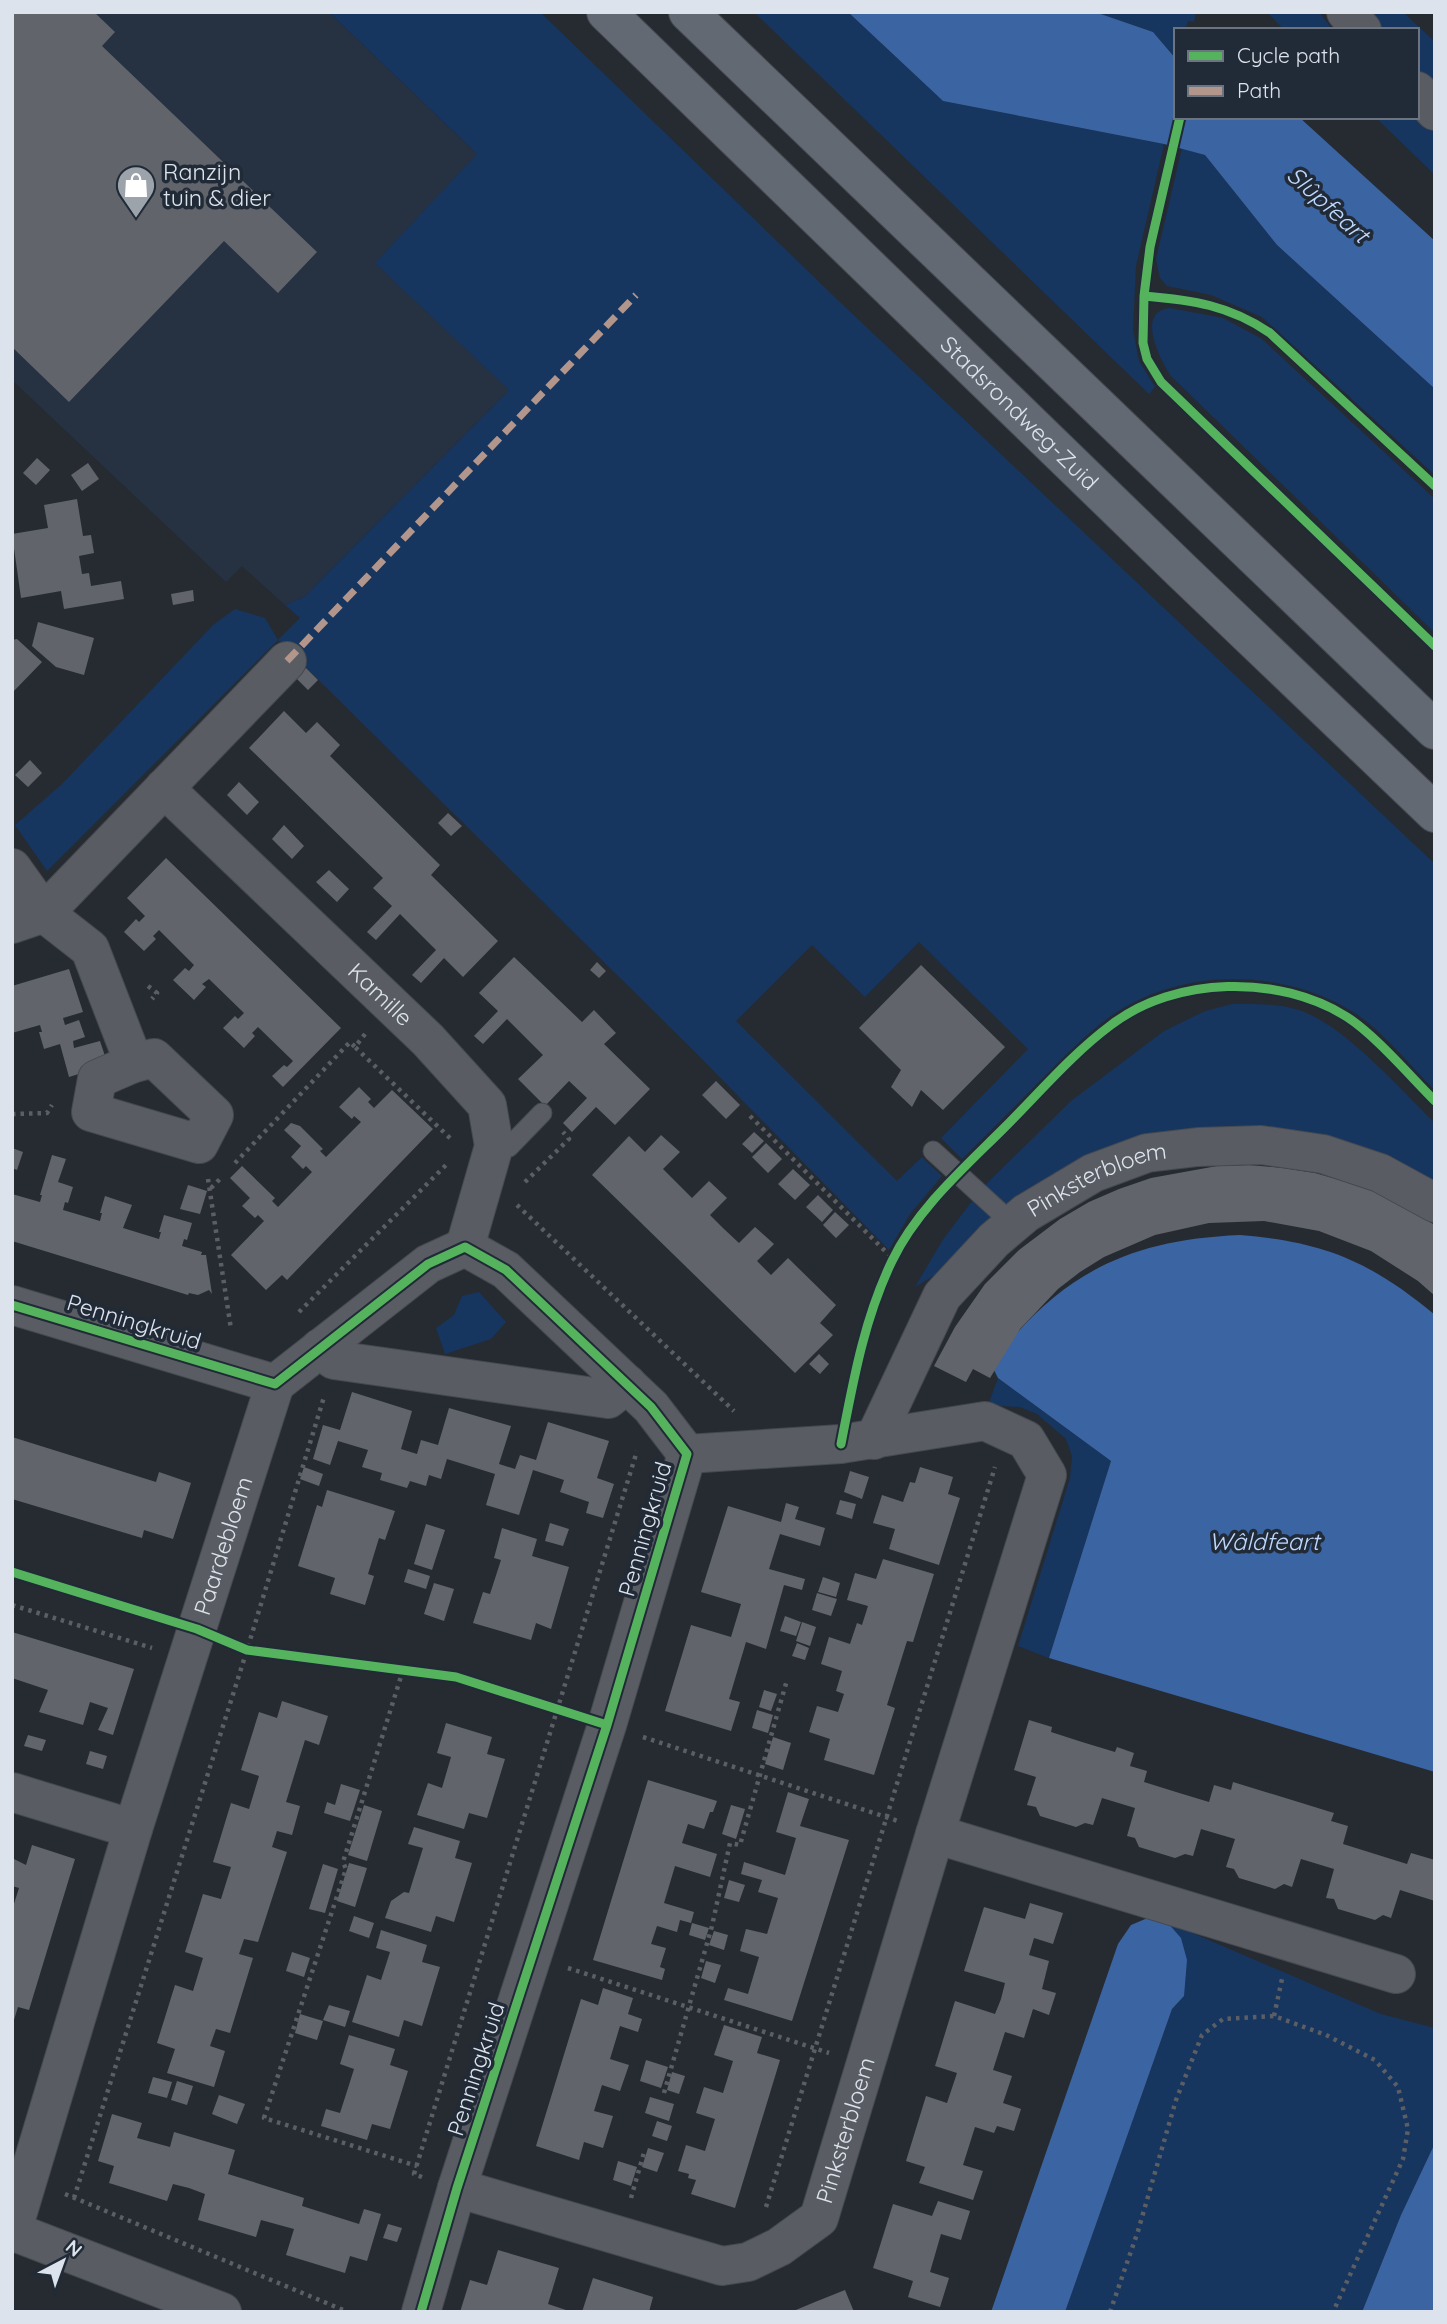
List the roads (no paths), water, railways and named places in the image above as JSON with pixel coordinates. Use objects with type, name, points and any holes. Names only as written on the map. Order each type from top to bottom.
[{"type":"highway","name":"Stadsrondweg-Zuid","points":[[606,12],[1435,813]]},
{"type":"highway","points":[[688,12],[1435,730]]},
{"type":"street","points":[[1346,12],[1360,28]]},
{"type":"street","points":[[1419,93],[1435,111]]},
{"type":"street","points":[[28,918],[164,788],[287,661]]},
{"type":"street","name":"Kamille","points":[[164,788],[428,1040],[487,1105],[465,1247]]},
{"type":"street","points":[[12,868],[28,918],[90,948],[134,1063]]},
{"type":"street","points":[[154,1058],[214,1115],[199,1144],[91,1112],[97,1079],[134,1063],[154,1058]]},
{"type":"street","name":"Pinksterbloem","points":[[874,1440],[942,1296],[994,1240],[1026,1213],[1093,1173],[1147,1153],[1198,1147],[1261,1145],[1323,1154],[1380,1174],[1435,1203]]},
{"type":"street","points":[[275,1384],[327,1354],[428,1264],[465,1247]]},
{"type":"street","name":"Penningkruid","points":[[421,2312],[457,2188],[607,1725],[687,1454],[638,1396],[506,1270],[465,1247]]},
{"type":"street","name":"Penningkruid","points":[[14,1312],[275,1384]]},
{"type":"street","points":[[327,1354],[608,1399],[638,1396]]},
{"type":"street","name":"Paardebloem","points":[[12,2231],[133,1829],[275,1384]]},
{"type":"street","name":"Pinksterbloem","points":[[457,2188],[722,2266],[748,2262],[779,2247],[819,2218],[1047,1475],[1026,1440],[985,1422],[841,1444],[687,1454]]},
{"type":"street","points":[[12,1792],[133,1829]]},
{"type":"street","points":[[935,1834],[1396,1974]]},
{"type":"street","points":[[12,2231],[222,2312]]},
{"type":"lane","points":[[480,1156],[509,1147],[542,1113]]},
{"type":"lane","points":[[933,1151],[1013,1224]]},
{"type":"water","name":"Slûpfeart","points":[[848,12],[1095,12],[1153,32],[1174,57],[1174,119],[1301,119],[1435,241],[1435,389],[1277,245],[1205,155],[1164,144],[943,101]]},
{"type":"water","name":"Wâldfeart","points":[[1240,1235],[1297,1243],[1345,1257],[1389,1281],[1435,1315],[1435,1772],[1049,1658],[1111,1461],[998,1378],[991,1364],[1043,1307],[1070,1285],[1099,1268],[1130,1254],[1163,1245],[1200,1238]]},
{"type":"water","points":[[1150,1917],[1167,1922],[1181,1938],[1187,1960],[1184,1996],[1172,2009],[1065,2312],[991,2312],[1118,1944],[1131,1925]]},
{"type":"water","points":[[1435,2143],[1435,2312],[1362,2312],[1401,2215]]},
{"type":"place","name":"Ranzijn tuin & dier","points":[[136,219]]}]
